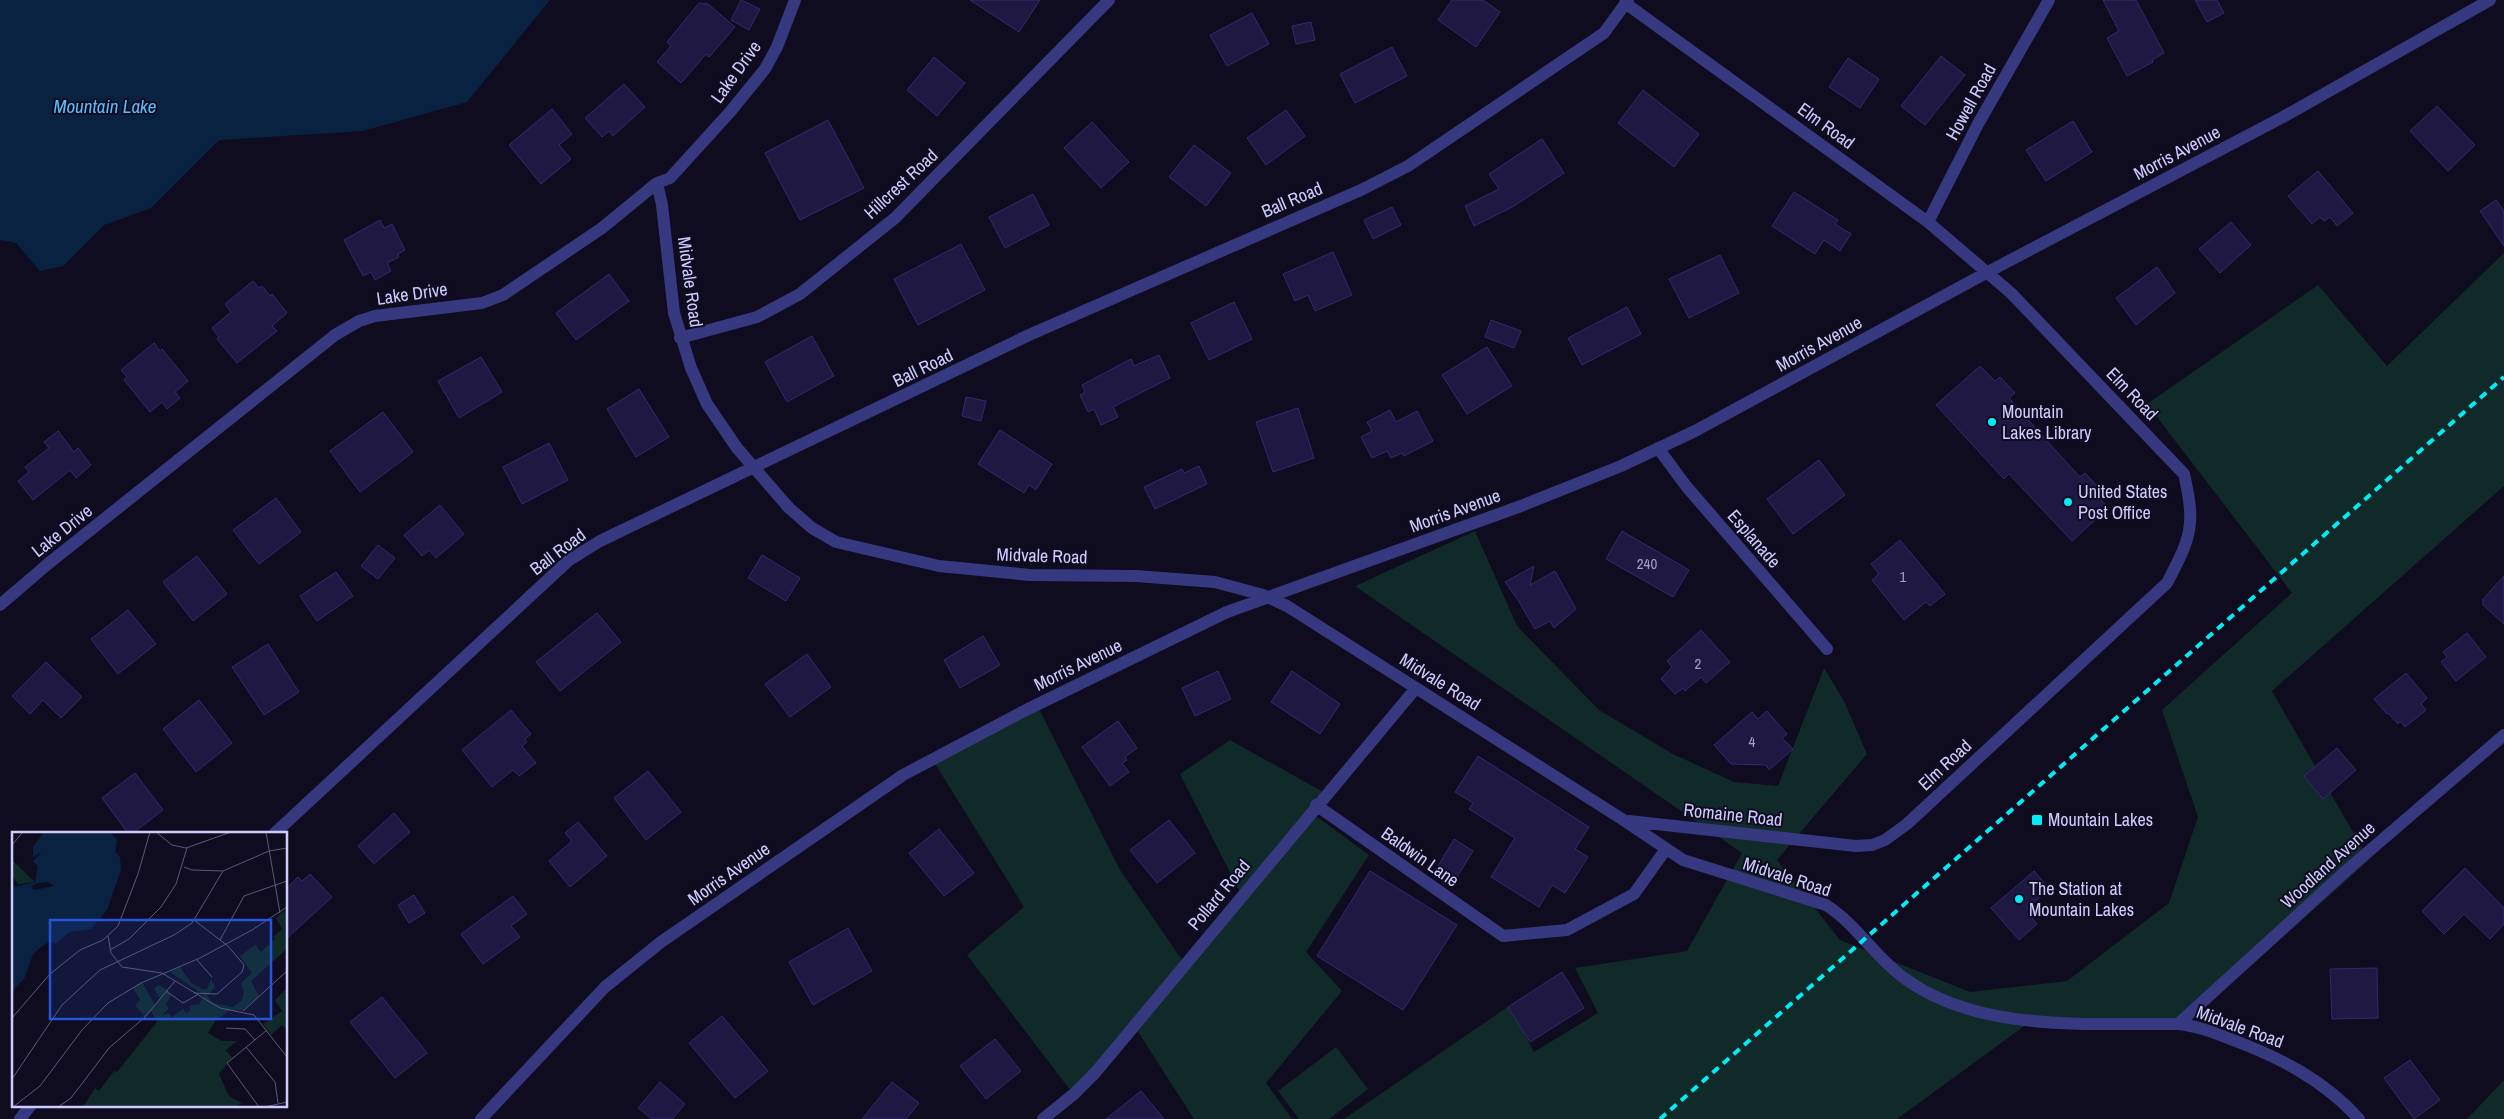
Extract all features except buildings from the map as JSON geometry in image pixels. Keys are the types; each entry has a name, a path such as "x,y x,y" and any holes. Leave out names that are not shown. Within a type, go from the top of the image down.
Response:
{"street":[{"name":"Lake Drive","path":"0,605 57,557 335,336 359,321 375,316 482,303 503,295 602,228 657,183 670,178 730,112 765,69 777,46 796,0"},
{"name":"Hillcrest Road","path":"680,338 757,317 807,288 895,218 1109,0"},
{"name":"Howell Road","path":"1928,222 1978,124 2049,0"},
{"name":"Morris Avenue","path":"481,1119 605,987 661,942 903,775 1028,709 1219,616 1521,506 1696,431 1986,273 2283,117 2490,0"},
{"name":"Elm Road","path":"1626,2 1928,222 2011,293 2184,474 2191,506 2191,524 2185,548 2167,583 1907,824 1885,840 1872,844 1836,844"},
{"name":"Ball Road","path":"275,832 568,562 600,542 1029,335 1360,190 1408,166 1604,33 1626,2"},
{"name":"Midvale Road","path":"657,183 662,205 674,313 680,338 707,404 737,448 789,508 812,528 836,542 938,566 1030,575 1136,576 1215,582 1268,597 1416,688 1683,860 1715,872 1826,905 1840,914 1886,963 1904,979 1928,993 1990,1015 2026,1020 2178,1024 2202,1029 2269,1054 2306,1074 2330,1091 2359,1119"},
{"name":"Esplanade","path":"1658,448 1686,486 1827,649"},
{"name":"Pollard Road","path":"1043,1119 1074,1094 1095,1073 1416,688"},
{"name":"Woodland Avenue","path":"2178,1024 2347,870 2504,735"},
{"name":"Baldwin Lane","path":"1316,806 1504,936 1567,930 1634,894 1666,849"},
{"name":"Romaine Road","path":"1625,821 1836,844"},
{"path":"20,1119 30,1106"}],"green space":[{"path":"2504,253 2504,486 2272,691 2369,860 2187,1023 2027,1024 1897,1119 1344,1119 1509,1006 1534,1052 1598,1013 1575,968 1687,951 1742,853 1355,586 1475,531 1517,626 1599,710 1673,754 1734,782 1778,786 1824,668 1844,701 1867,754 1777,860 1840,940 1970,992 2067,981 2169,903 2198,817 2162,710 2292,593 2147,404 2318,285 2387,366"},
{"path":"1037,705 1120,870 1187,967 1243,898 1180,774 1230,740 1332,797 1316,816 1369,855 1306,952 1342,991 1266,1083 1292,1119 1194,1119 1135,1027 1074,1095 967,955 1024,907 934,762"},
{"path":"1336,1047 1368,1089 1329,1119 1299,1119 1278,1091"},
{"path":"2504,1080 2504,1119 2467,1119"}],"water":[{"name":"Mountain Lake","path":"0,0 550,0 467,102 363,131 219,140 151,208 104,225 63,266 40,271 16,243 0,240"}],"railway":[{"path":"1660,1119 2504,377"}],"place":[{"name":"Mountain Lakes Library","path":"1992,422"},
{"name":"United States Post Office","path":"2068,502"},
{"name":"Mountain Lakes","path":"2037,820"},
{"name":"The Station at Mountain Lakes","path":"2019,899"}]}
